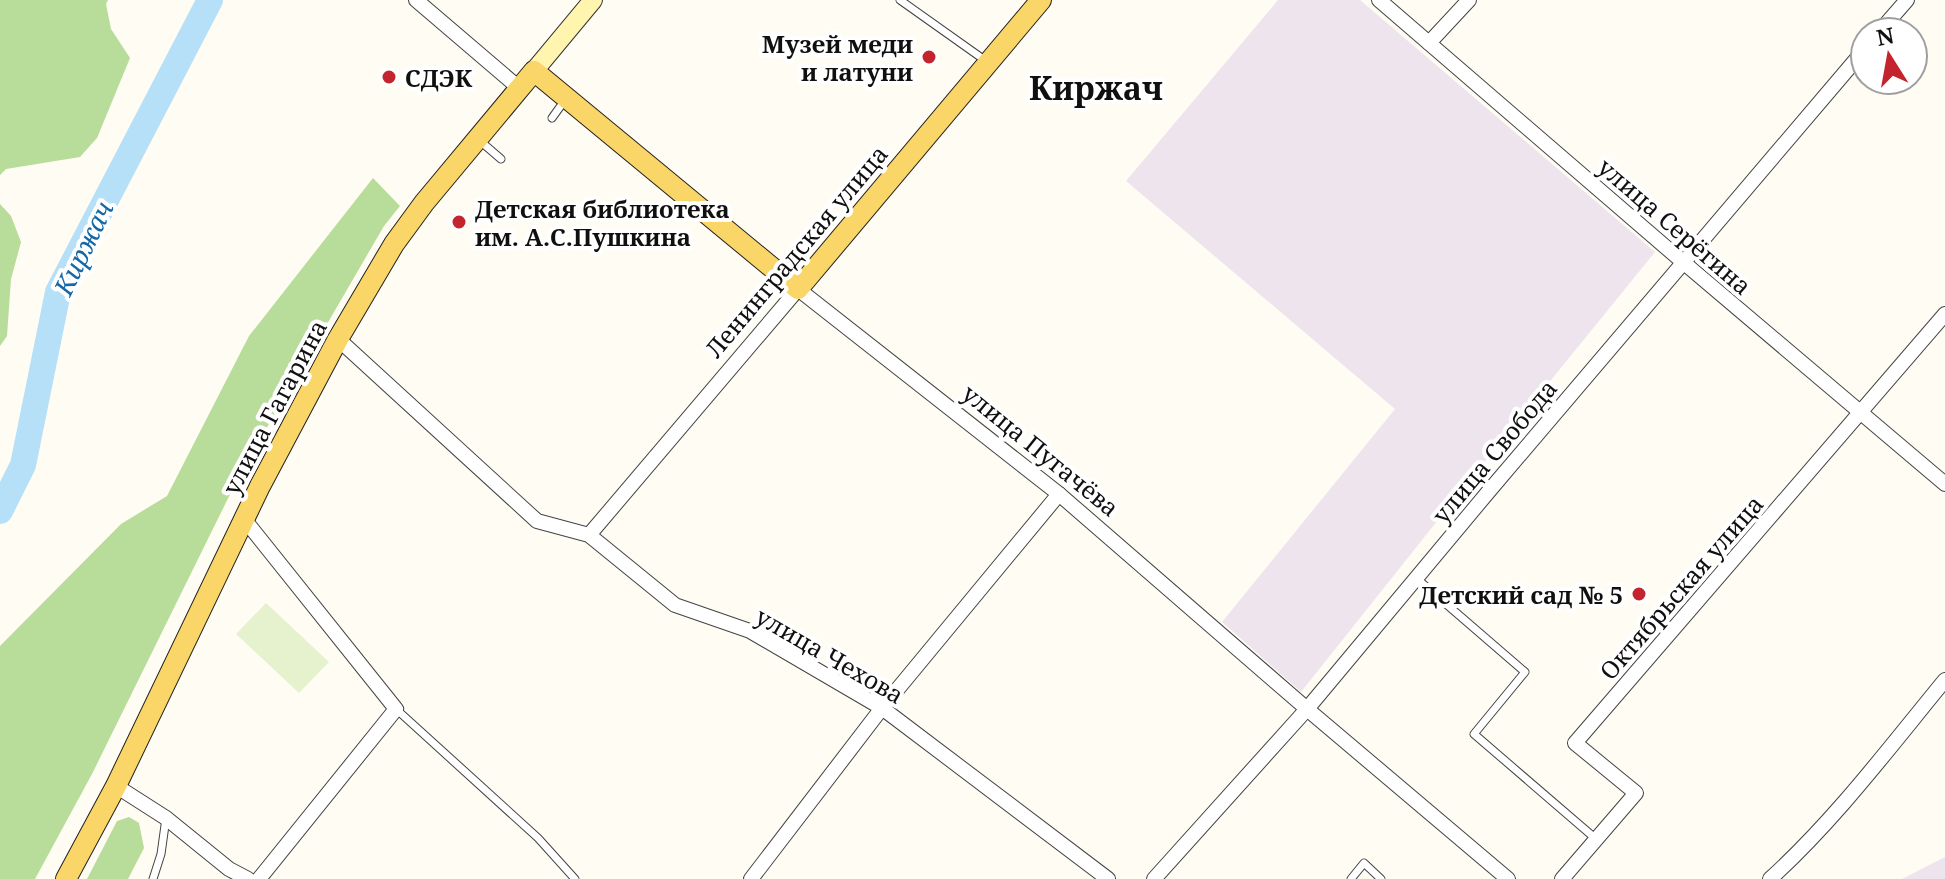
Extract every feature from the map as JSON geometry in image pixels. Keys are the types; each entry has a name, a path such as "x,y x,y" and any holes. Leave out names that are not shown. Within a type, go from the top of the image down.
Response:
{"main road":[{"name":"Ленинградская улица","path":"798,289 1041,0"},
{"name":"улица Гагарина","path":"66,879 116,786 244,519 338,339 394,244 534,71"},
{"name":"улица Пугачёва","path":"534,71 798,289"}],"street":[{"path":"416,0 519,88"},
{"name":"улица Гагарина","path":"534,71 593,0"},
{"name":"улица Серёгина","path":"1379,0 1945,484"},
{"path":"1429,43 1469,0"},
{"path":"1893,16 1907,0"},
{"name":"улица Свобода","path":"1158,878 1307,709 1849,68"},
{"name":"улица Пугачёва","path":"798,289 1059,494 1508,879"},
{"name":"Ленинградская улица","path":"589,535 798,289"},
{"name":"Октябрьская улица","path":"1562,879 1636,793 1575,743 1945,314"},
{"name":"улица Чехова","path":"338,339 537,521 589,535 675,605 750,631 882,708 1108,879"},
{"path":"751,879 882,708 1059,494"},
{"path":"244,519 396,709 259,879"},
{"path":"1770,879 1851,793 1945,680"},
{"path":"116,786 166,818 229,869 248,879"}],"lane":[{"path":"900,0 989,62"},
{"path":"552,118 567,98"},
{"path":"477,139 501,159"},
{"path":"1416,578 1525,672 1474,734 1596,839"},
{"path":"396,709 538,838 575,879"},
{"path":"153,879 161,854 166,818"},
{"path":"1351,879 1364,863 1381,879"}],"shaded area":[{"path":"1278,0 1360,0 1655,252 1301,692 1222,622 1395,409 1126,181"},
{"path":"1945,857 1945,879 1902,879"}],"green space":[{"path":"0,0 108,0 106,4 111,29 130,58 97,138 80,157 6,169 0,175"},
{"path":"373,178 400,206 384,226 241,472 92,774 35,879 0,879 0,646 121,524 167,496 249,336"},
{"path":"0,204 11,216 21,242 11,279 7,336 0,346"},
{"path":"266,603 329,662 299,693 236,634"},
{"path":"129,817 139,823 144,848 128,879 87,879 117,821"}],"waterway":[{"name":"Киржач","path":"0,511 23,465 58,292 210,0"}],"place":[{"name":"Музей меди и латуни","path":"929,57"},
{"name":"СДЭК","path":"389,77"},
{"name":"Детская библиотека им. А.С.Пушкина","path":"459,222"},
{"name":"Детский сад № 5","path":"1639,594"}],"district":[{"name":"Киржач","path":"1096,87"}]}
